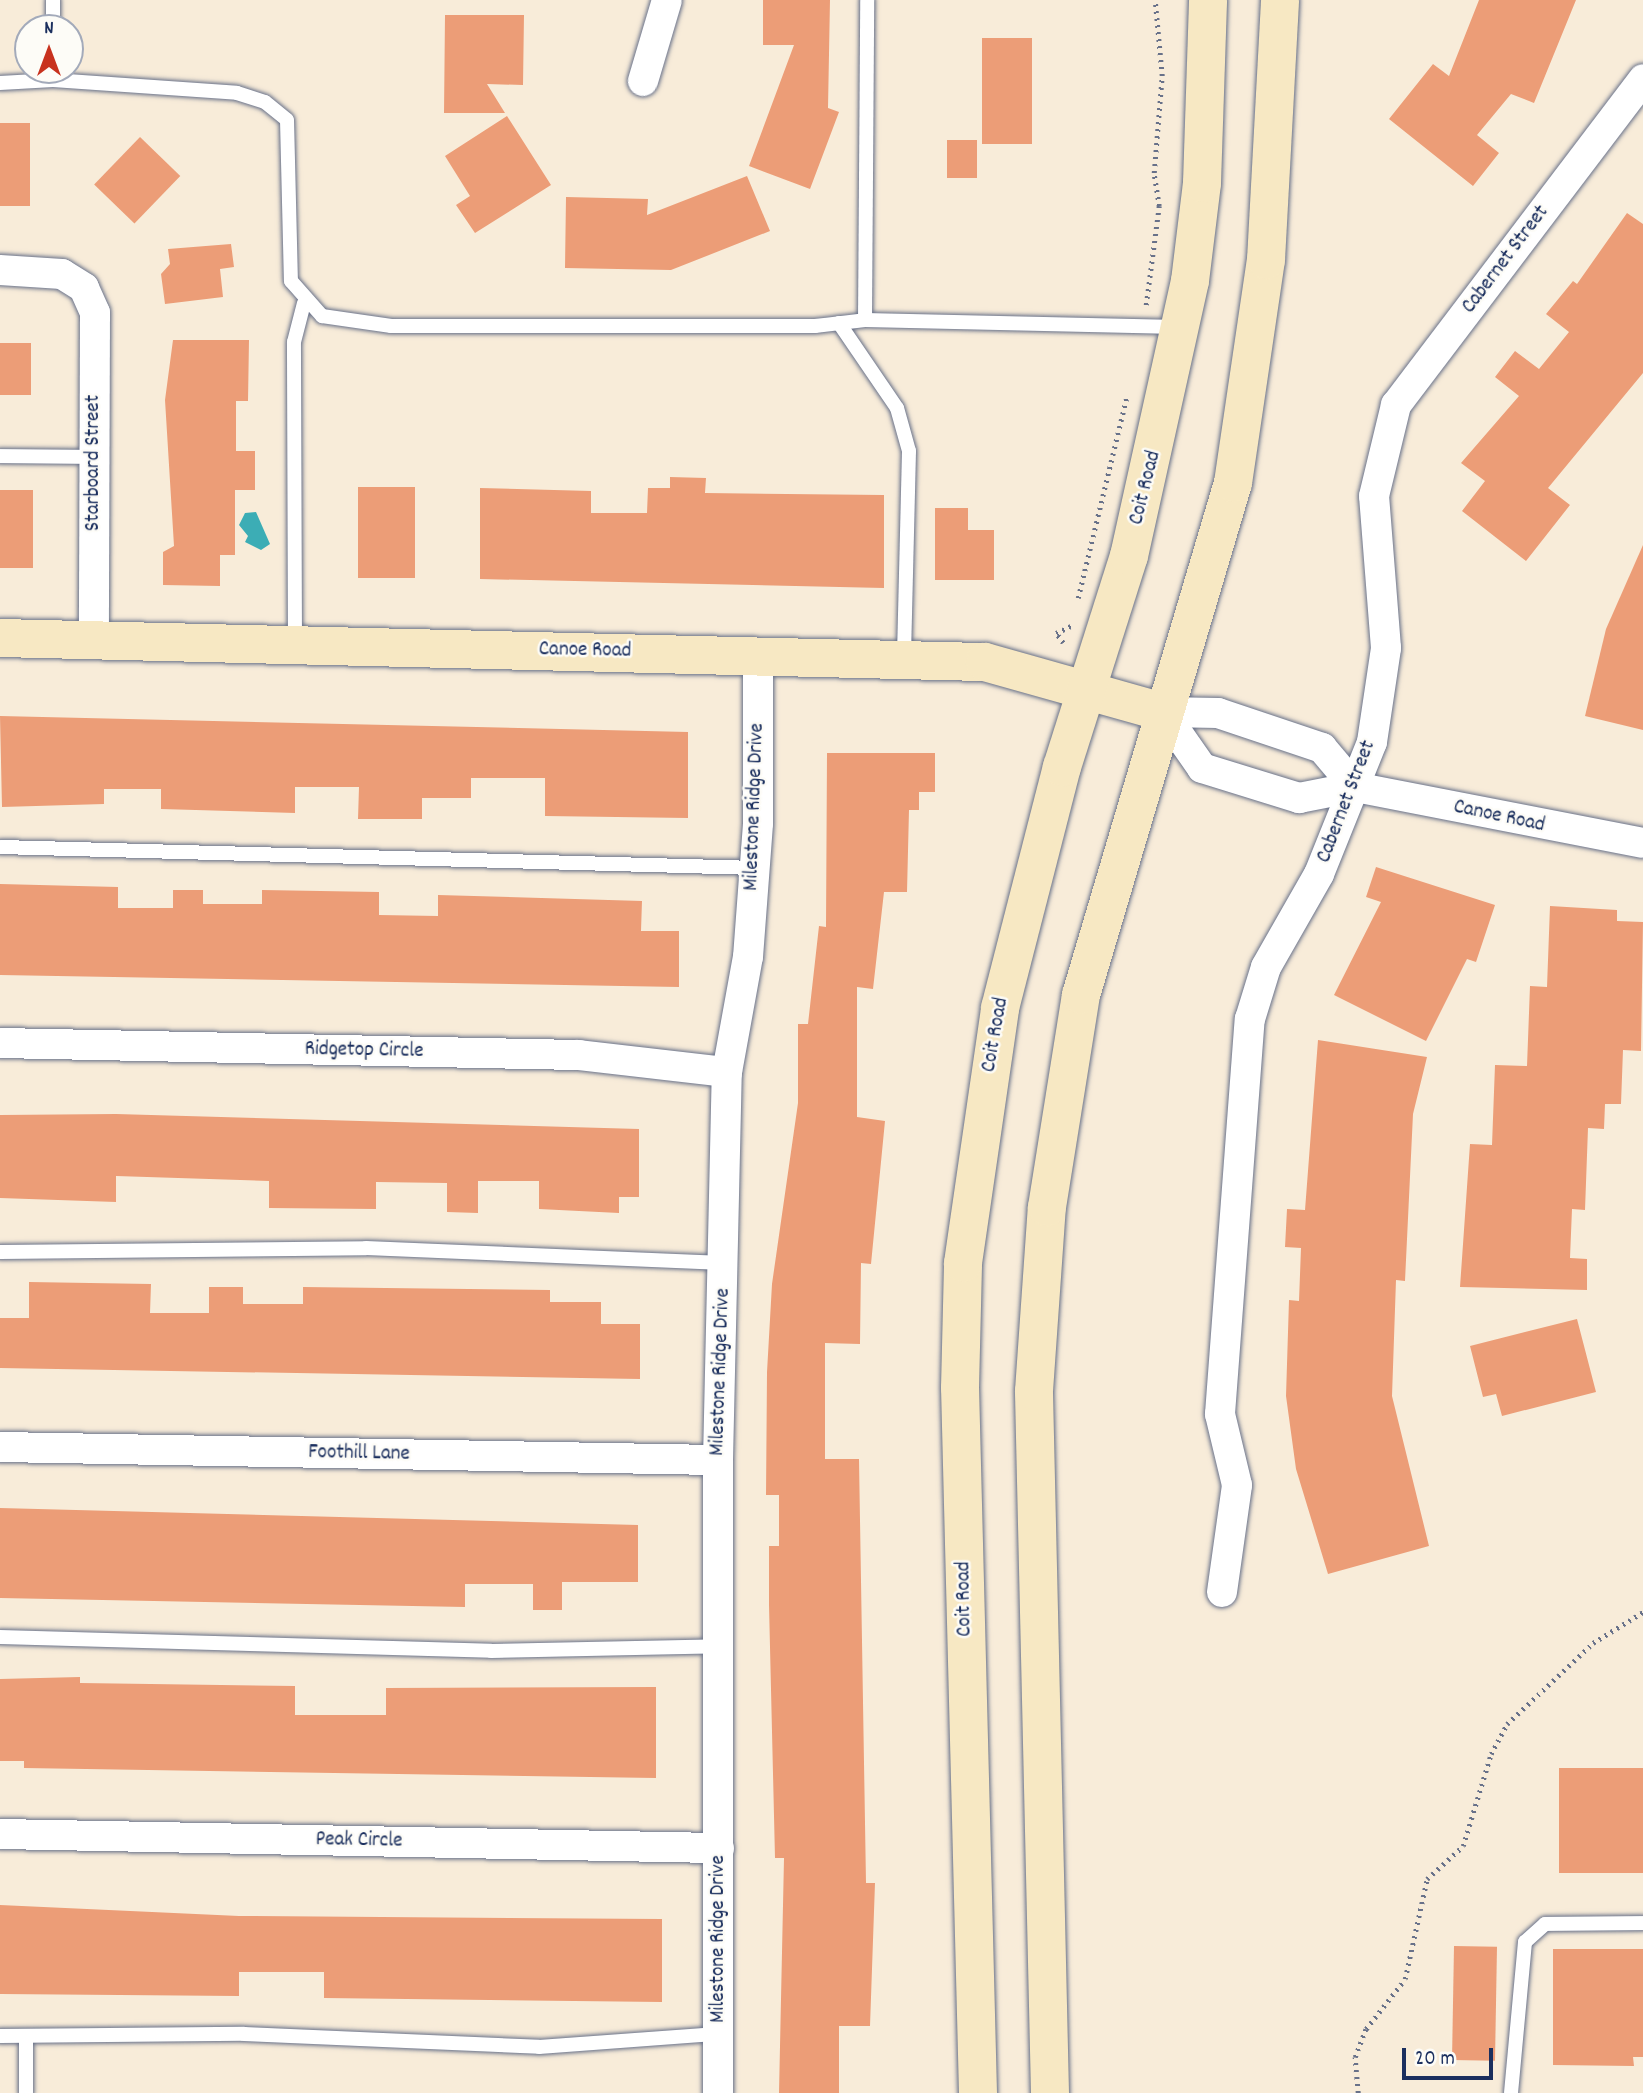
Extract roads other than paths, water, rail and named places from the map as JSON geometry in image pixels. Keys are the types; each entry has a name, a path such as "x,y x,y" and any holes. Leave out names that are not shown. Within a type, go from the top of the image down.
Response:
{"main road":[{"name":"Coit Road","path":"978,2093 960,1388 964,1263 1000,1008 1089,687 1129,556 1180,327 1202,183 1208,0"},
{"path":"1049,2093 1034,1391 1047,1207 1081,995 1233,483 1266,260 1280,0"},
{"name":"Canoe Road","path":"0,638 758,654 985,662 1089,687 1163,712"}],"street":[{"path":"643,81 667,0"},
{"name":"Cabernet Street","path":"1222,1592 1237,1485 1220,1414 1250,1019 1266,967 1319,874 1372,742 1386,648 1374,496 1396,405 1643,79"},
{"name":"Starboard Street","path":"0,270 62,274 84,288 95,313 94,640"},
{"name":"Milestone Ridge Drive","path":"718,2093 718,1460 727,1072 748,957 755,868 758,654"},
{"name":"Canoe Road","path":"1163,712 1218,713 1322,748 1356,787"},
{"name":"Canoe Road","path":"1163,712 1202,768 1300,798 1356,787 1643,843"},
{"name":"Ridgetop Circle","path":"0,1043 590,1055 727,1072"},
{"name":"Foothill Lane","path":"0,1447 718,1460"},
{"name":"Peak Circle","path":"0,1833 719,1848"}],"lane":[{"path":"865,320 867,0"},
{"path":"84,78 237,93 265,102 287,120 291,281 304,303 322,316 391,326 839,323 865,320 1180,327"},
{"path":"295,645 294,342 304,303"},
{"path":"839,323 897,408 909,451 904,659"},
{"path":"0,456 94,457"},
{"path":"0,847 755,868"},
{"path":"0,1252 366,1248 724,1263"},
{"path":"0,1637 491,1651 720,1646"},
{"path":"1511,2093 1525,1942 1545,1924 1643,1923"},
{"path":"0,2036 244,2034 539,2047 718,2034"},
{"path":"26,2036 26,2093"}],"water":[{"path":"256,512 270,544 261,550 245,542 248,536 239,525 245,513"}]}
